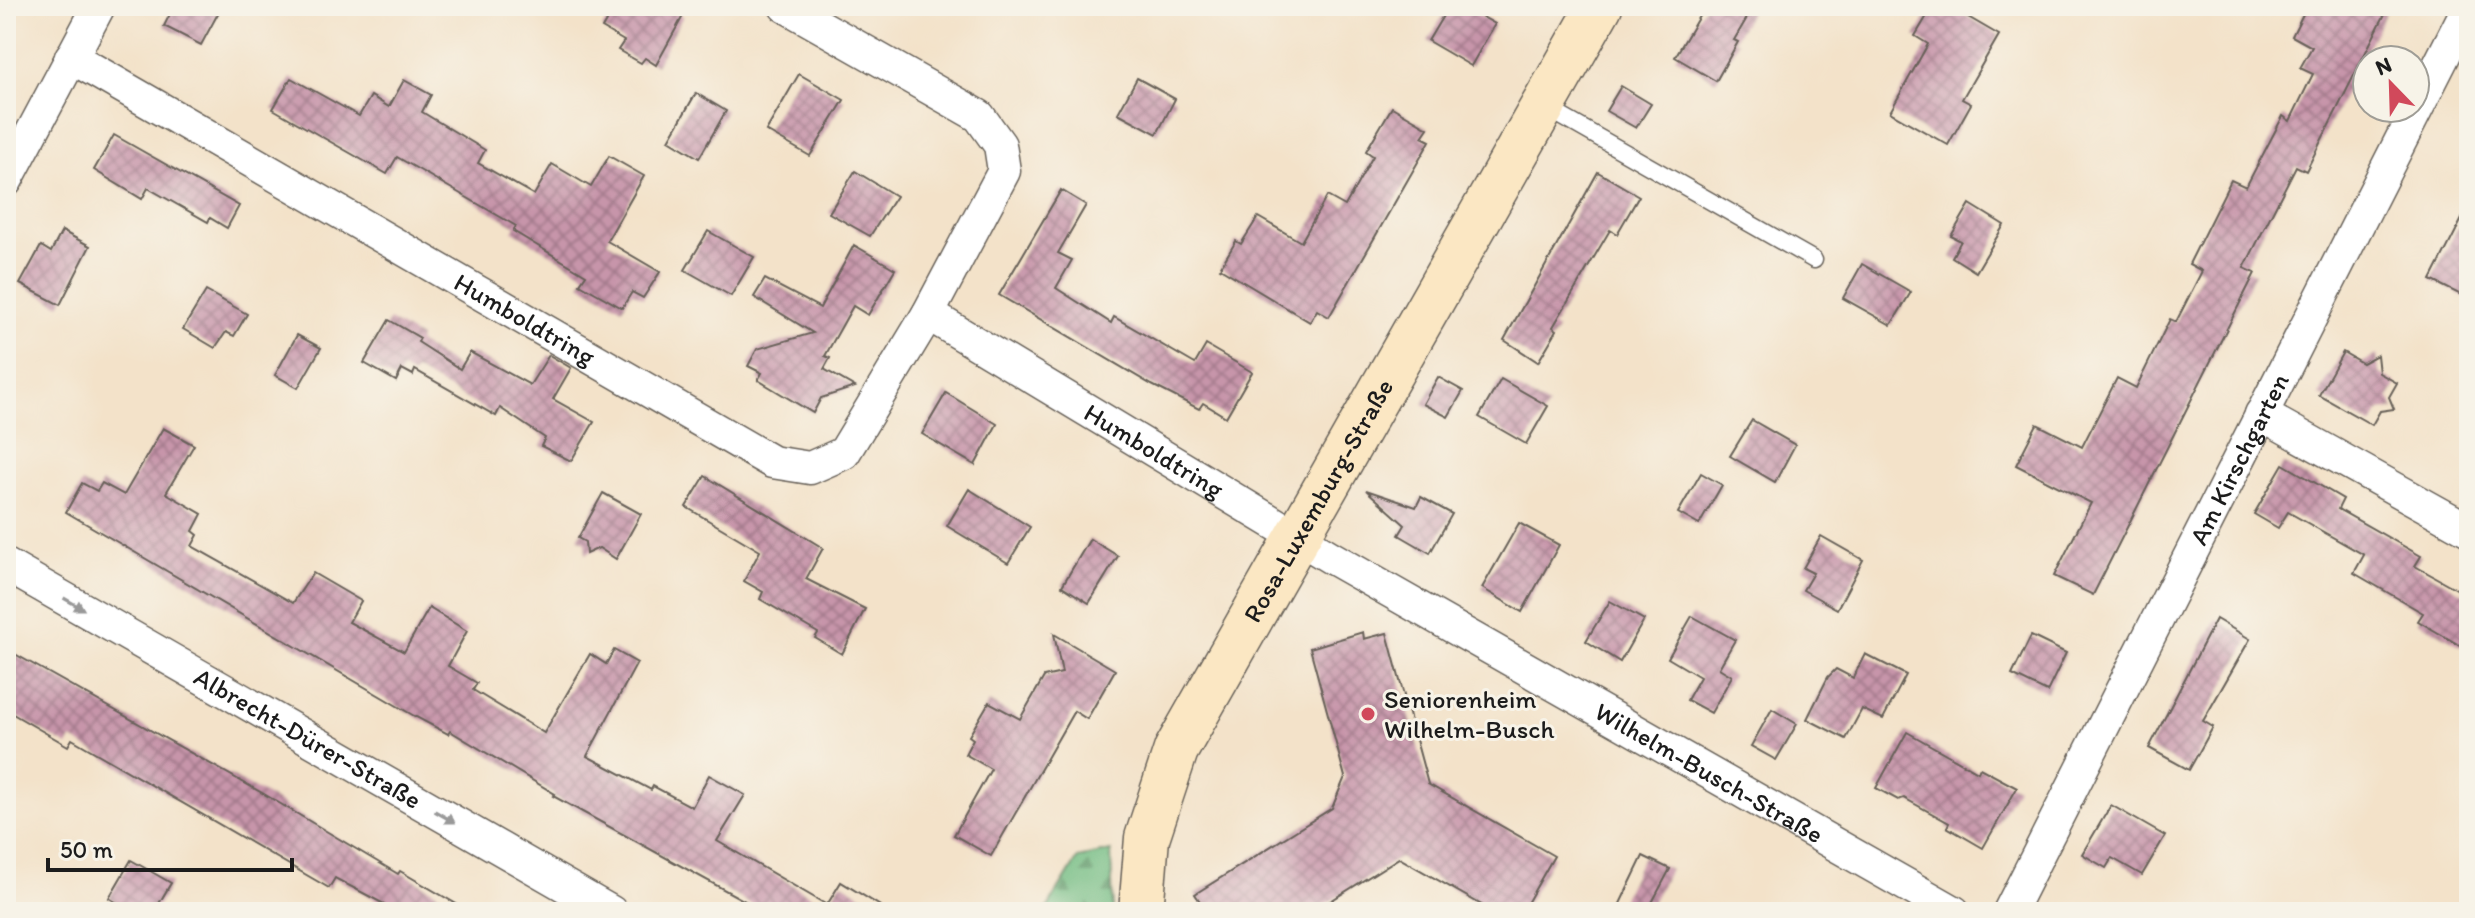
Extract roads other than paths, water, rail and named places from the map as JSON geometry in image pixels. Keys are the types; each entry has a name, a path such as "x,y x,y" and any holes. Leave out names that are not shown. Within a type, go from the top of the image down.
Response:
{"street":[{"path":"6,181 99,6"},
{"name":"Humboldtring","path":"71,57 772,462 810,468 844,453 928,314 1004,171 1000,145 979,116 785,6"},
{"name":"Am Kirschgarten","path":"2009,912 2469,6"},
{"name":"Rosa-Luxemburg-Straße","path":"1141,912 1147,838 1176,750 1544,106 1591,9"},
{"name":"Humboldtring","path":"928,314 1298,537"},
{"path":"2261,414 2469,530"},
{"name":"Wilhelm-Busch-Straße","path":"1298,537 1954,912"},
{"name":"Albrecht-Dürer-Straße","path":"6,565 611,912"}],"lane":[{"path":"1544,106 1814,260"}],"place":[{"name":"Seniorenheim Wilhelm-Busch","path":"1368,714"}]}
